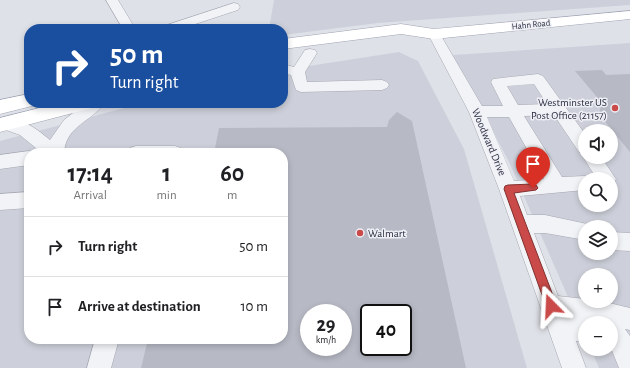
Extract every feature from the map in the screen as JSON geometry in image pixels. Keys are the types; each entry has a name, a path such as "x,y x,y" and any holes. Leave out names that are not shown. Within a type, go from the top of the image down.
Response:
{"main road":[{"name":"Hahn Road","path":"288,57 409,41 433,34 539,25 577,19 630,15"},
{"name":"Hahn Road","path":"288,43 378,31 401,30 433,34"},
{"path":"2,119 24,104"},
{"path":"2,119 59,108"}],"street":[{"path":"112,0 126,24"},
{"path":"185,24 234,7"},
{"name":"Woodward Drive","path":"433,34 477,112 508,189 574,368"},
{"path":"310,53 298,72 301,87 382,85"},
{"path":"288,69 298,72"},
{"path":"558,186 513,111 498,82 538,79 578,137"},
{"path":"55,148 68,126 90,108"},
{"path":"477,112 559,109"},
{"path":"2,119 25,129 49,148"},
{"path":"0,162 24,159"},
{"path":"508,189 578,184"},
{"path":"0,202 24,200"},
{"path":"521,224 545,224 578,230"},
{"path":"618,241 630,242"},
{"path":"551,306 600,312 630,319"},
{"path":"560,329 578,330"},
{"path":"618,338 630,365"},
{"path":"100,368 106,344"}],"shaded area":[{"path":"274,0 630,0 630,5 378,23 288,34 288,24 270,24"},
{"path":"630,43 630,368 599,368 594,356 618,356 618,316 578,316 578,320 509,162 453,55"},
{"path":"399,52 418,61 464,149 527,368 0,368 0,141 124,108 288,108 288,69"}],"building":[{"name":"Westminster US Post Office (21157)","path":"602,70 606,75 630,74 630,152 618,137 618,124 607,124 599,114 602,103 575,71"},
{"name":"Walmart","path":"397,112 412,121 466,368 141,368 147,344 288,344 288,148 215,148 219,128 387,127 389,120"}],"place":[{"name":"Westminster US Post Office (21157)","path":"615,108"},
{"name":"Walmart","path":"360,233"}],"route":[{"path":"533,188 508,189 551,306"}]}
